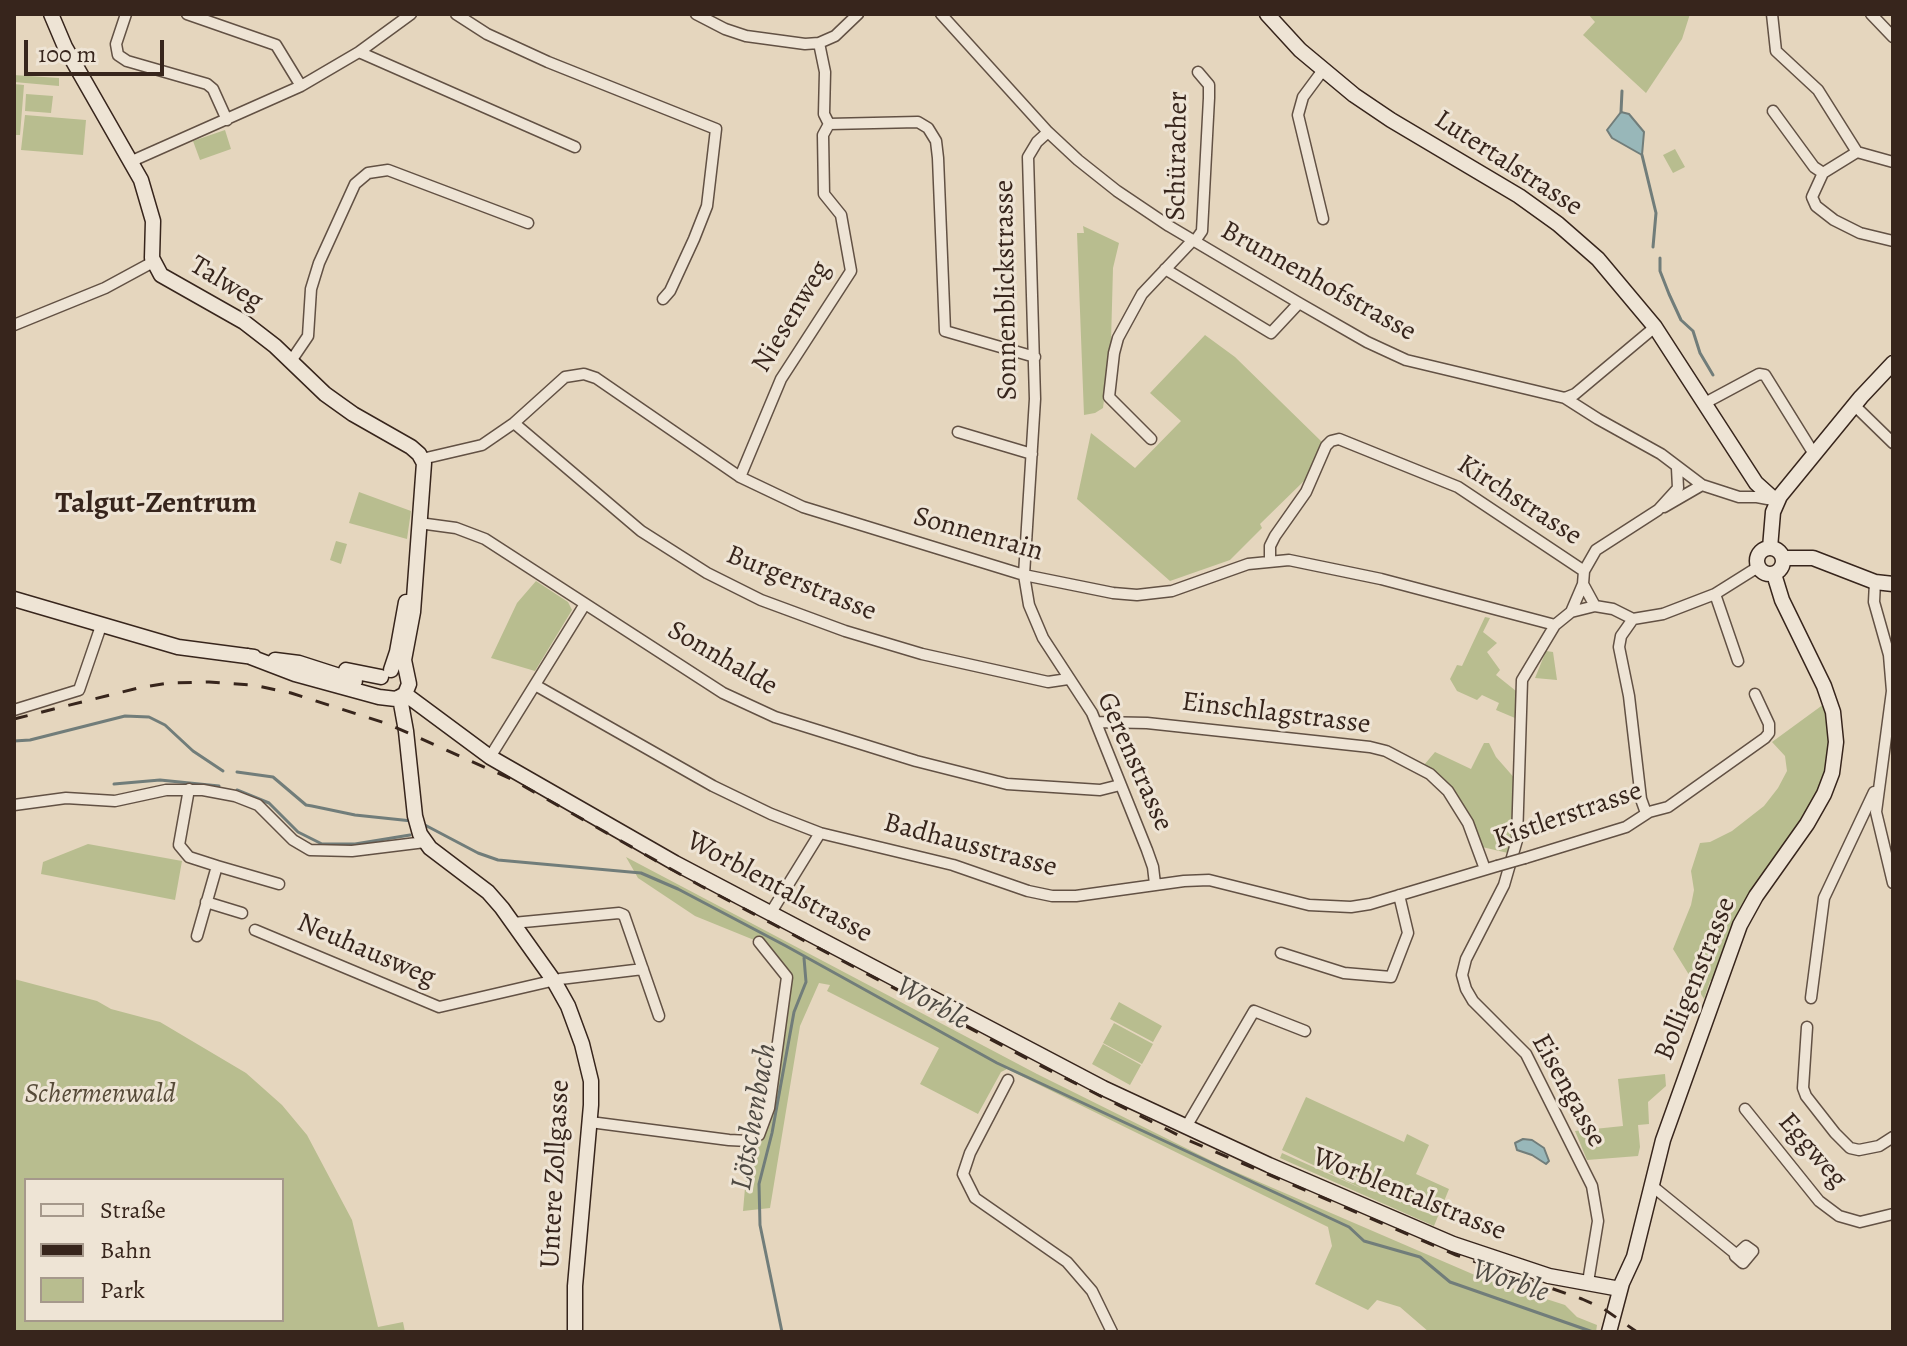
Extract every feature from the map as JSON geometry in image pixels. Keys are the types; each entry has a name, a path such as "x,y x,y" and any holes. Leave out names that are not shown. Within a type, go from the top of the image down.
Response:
{"main road":[{"name":"Talweg","path":"51,14 65,47 132,161 144,189 153,221 153,262 161,275 244,322 336,402 406,443 422,459"},
{"name":"Lutertalstrasse","path":"1267,14 1323,70 1378,112 1501,184 1558,224 1615,276 1655,327 1756,483 1776,501"},
{"path":"1770,548 1776,501 1854,405 1893,363"},
{"path":"422,459 424,469 411,629 404,660 392,685 406,731 415,816 423,838"},
{"path":"1763,550 1777,550 1783,558 1782,568 1774,574 1767,574 1758,567 1758,556 1763,550"},
{"path":"1783,558 1817,559 1875,582 1893,584"},
{"name":"Bolligenstrasse","path":"1609,1332 1620,1289 1634,1257 1663,1140 1740,925 1819,804 1828,787 1835,760 1833,712 1824,686 1782,600 1774,574"},
{"name":"Worblentalstrasse","path":"14,599 178,647 299,663 392,685 490,757 675,863 1103,1088 1453,1244 1535,1272 1620,1289"},
{"name":"Untere Zollgasse","path":"423,838 488,892 513,923 554,981 568,1006 582,1044 591,1081 575,1332"}],"street":[{"path":"126,14 116,44 118,55 127,61 207,84 213,89 227,120"},
{"path":"187,14 276,45 301,86"},
{"path":"132,161 301,86 359,52 411,14"},
{"path":"456,14 487,34 548,62 713,126 717,134 707,206 670,291 663,299"},
{"path":"696,14 725,29 756,39 796,44 819,43 841,32 858,14"},
{"name":"Brunnenhofstrasse","path":"941,14 1048,132 1117,191 1299,303 1367,342 1406,360 1565,398 1661,454 1702,485 1739,497 1776,501"},
{"path":"1772,14 1776,51 1818,90 1857,152 1893,162"},
{"path":"1871,14 1893,37"},
{"name":"Niesenweg","path":"740,477 781,379 851,271 841,215 824,194 823,135 829,124 824,114 825,72 819,43"},
{"path":"359,52 575,147"},
{"path":"1323,70 1303,97 1298,115 1323,219"},
{"name":"Schüracher","path":"1194,241 1202,231 1209,98 1209,85 1198,72"},
{"path":"1773,111 1814,167 1823,173"},
{"path":"829,124 918,122 928,128 936,141 938,158 945,331 1035,357"},
{"name":"Sonnenblickstrasse","path":"1024,575 1035,357 1028,157 1048,132"},
{"path":"1857,152 1823,173 1812,197 1816,206 1834,220 1860,233 1893,241"},
{"path":"291,361 308,336 310,294 316,269 355,184 368,173 388,170 528,223"},
{"path":"1151,439 1109,397 1113,359 1118,338 1142,294 1194,241"},
{"path":"14,325 105,288 153,262"},
{"path":"1165,269 1271,333 1299,303"},
{"path":"1565,398 1575,394 1655,327"},
{"name":"Sonnenrain","path":"422,459 472,449 492,440 565,377 578,374 590,376 740,477 803,507 1024,575 1113,593 1150,595 1172,591 1248,564 1289,560 1330,567 1555,625"},
{"path":"1705,403 1759,374 1765,375 1814,454"},
{"path":"1854,405 1893,443"},
{"name":"Burgerstrasse","path":"514,423 641,531 707,573 761,600 845,631 922,654 1048,682 1068,679"},
{"name":"Sonnenblickstrasse","path":"958,432 1032,454"},
{"name":"Kirchstrasse","path":"1270,560 1270,546 1306,492 1326,446 1339,439 1458,487 1584,571"},
{"name":"Kirchstrasse","path":"1658,510 1678,488 1677,468"},
{"name":"Kirchstrasse","path":"1571,612 1583,584 1584,571 1598,548 1702,485"},
{"name":"Sonnhalde","path":"419,523 456,528 485,539 723,693 775,717 916,761 1007,784 1089,790 1120,785"},
{"path":"1555,625 1571,612 1595,606 1613,609 1633,619 1671,612 1715,594 1758,567"},
{"name":"Gerenstrasse","path":"1024,575 1029,605 1043,638 1096,722 1153,867 1155,884"},
{"path":"1875,582 1874,602 1889,655 1892,691 1878,783 1877,824 1893,883"},
{"name":"Kirchstrasse","path":"1583,584 1595,606"},
{"path":"1715,594 1738,661"},
{"path":"490,757 585,604"},
{"path":"1633,619 1621,636 1619,647 1629,693 1641,799 1646,813"},
{"name":"Eisengasse","path":"1555,625 1531,660 1522,680 1520,804 1516,847 1504,885 1466,959 1462,975 1473,1001 1526,1054 1592,1186 1598,1221 1588,1282"},
{"path":"14,710 79,690 101,626"},
{"name":"Badhausstrasse","path":"535,685 713,786 820,833 953,865 1041,894 1076,896 1155,884"},
{"name":"Kistlerstrasse","path":"1155,884 1217,881 1325,907 1360,906 1626,827 1646,813 1668,807 1765,738 1769,733 1769,724 1755,694"},
{"name":"Einschlagstrasse","path":"1096,722 1147,723 1386,751 1430,774 1448,791 1468,823 1485,869"},
{"path":"1811,998 1824,898 1878,783"},
{"path":"14,805 66,798 110,802 155,791 189,789 235,796 258,805 293,840 310,850 360,850 423,838"},
{"path":"189,789 179,845 189,857 279,884"},
{"path":"770,914 820,833"},
{"path":"197,936 217,866"},
{"path":"1281,953 1344,973 1391,977 1408,933 1399,895"},
{"path":"206,902 242,913"},
{"path":"513,923 624,915 659,1016"},
{"name":"Neuhausweg","path":"255,930 439,1007 554,981 643,969"},
{"path":"590,1122 729,1140 749,1141 759,1135 769,1108 787,977 759,942"},
{"path":"1186,1127 1254,1011 1305,1031"},
{"name":"Eggweg","path":"1807,1027 1803,1088 1826,1121 1850,1148 1859,1150 1879,1146 1893,1137"},
{"path":"1008,1080 970,1153 963,1174 975,1198 1067,1262 1092,1291 1112,1332"},
{"name":"Eggweg","path":"1745,1109 1819,1201 1839,1216 1860,1222 1893,1214"},
{"path":"1651,1185 1737,1255"}],"green space":[{"path":"1588,14 1690,14 1682,39 1646,93 1583,35 1595,22"},
{"path":"14,75 59,78 59,86 14,82"},
{"path":"14,84 24,85 20,135 14,135"},
{"path":"26,94 53,96 51,113 25,111"},
{"path":"25,115 86,120 83,155 21,150"},
{"path":"225,130 231,149 200,160 193,141"},
{"path":"1675,149 1685,167 1673,173 1663,155"},
{"path":"1083,226 1119,243 1113,268 1111,342 1103,408 1084,415 1077,233 1084,233"},
{"path":"1205,335 1235,357 1323,443 1306,479 1260,524 1262,528 1230,560 1170,581 1077,499 1091,433 1135,468 1181,421 1150,393"},
{"path":"359,492 411,511 407,539 349,523"},
{"path":"336,541 347,544 341,564 330,560"},
{"path":"536,581 568,602 572,610 535,671 491,658 517,603"},
{"path":"1485,617 1490,618 1483,632 1497,643 1487,652 1500,670 1496,675 1516,691 1515,718 1496,710 1499,703 1482,695 1477,700 1457,691 1450,679 1457,665 1462,666"},
{"path":"1546,651 1553,652 1557,680 1535,678"},
{"path":"1824,704 1830,750 1825,776 1714,982 1710,981 1704,999 1673,949 1691,905 1694,890 1691,871 1700,843 1710,842 1732,831 1764,806 1787,771 1785,756 1772,742"},
{"path":"1484,743 1489,743 1496,757 1517,781 1514,846 1508,853 1482,847 1456,794 1424,765 1435,752 1471,769"},
{"path":"88,844 182,861 175,900 41,874 43,862"},
{"path":"626,857 1037,1074 1222,1166 1484,1279 1565,1305 1577,1317 1597,1325 1596,1332 1429,1332 1400,1307 1377,1300 1368,1310 1315,1284 1332,1246 1328,1227 1007,1069 1001,1072 978,1114 920,1084 939,1048 827,991 830,985 819,983 800,1026 770,1208 743,1211 749,1141 759,1135 787,977 759,942 695,916 638,878"},
{"name":"Schermenwald","path":"14,979 160,1022 246,1073 282,1105 307,1135 352,1220 378,1327 403,1322 405,1332 14,1332"},
{"path":"1119,1002 1162,1026 1153,1042 1110,1019"},
{"path":"1114,1023 1153,1044 1142,1064 1103,1043"},
{"path":"1103,1044 1141,1065 1130,1085 1092,1064"},
{"path":"1665,1074 1666,1086 1648,1102 1649,1124 1638,1125 1638,1156 1587,1160 1575,1131 1623,1126 1618,1079"},
{"path":"1306,1097 1404,1142 1407,1134 1429,1145 1416,1174 1449,1189 1434,1226 1280,1158 1282,1153 1365,1190 1282,1150"}],"water":[{"path":"1621,112 1629,114 1644,132 1642,155 1612,138 1607,130"},
{"path":"1523,1139 1532,1140 1544,1148 1549,1161 1546,1164 1517,1150 1515,1143"}],"waterway":[{"path":"1621,112 1622,91"},
{"path":"1642,155 1656,213 1653,247"},
{"path":"1660,258 1660,271 1669,294 1681,320 1693,331 1700,353 1713,375"},
{"name":"Worble","path":"14,741 30,740 125,716 149,717 165,725 193,751 223,771"},
{"name":"Worble","path":"237,772 273,777 306,805 355,815 412,821"},
{"path":"114,784 160,780 219,786"},
{"path":"237,790 269,803 298,832 322,844 355,844 410,835"},
{"name":"Worble","path":"423,824 498,860 641,873 678,889 997,1063 1349,1227 1364,1241 1420,1257 1450,1282 1593,1332"},
{"name":"Lötschenbach","path":"782,1332 760,1225 759,1184 772,1133 794,1012 806,982 804,958"}],"railway":[{"path":"14,719 138,688 209,682 253,685 291,693 388,724 511,779 701,886 1188,1140 1456,1255 1582,1299 1604,1309 1637,1332"}],"district":[{"name":"Talgut-Zentrum","path":"156,505"}]}
